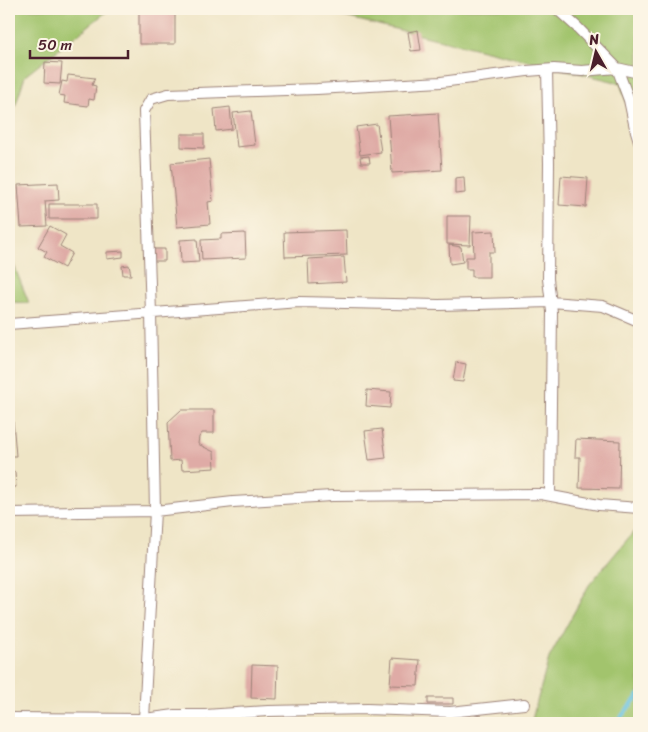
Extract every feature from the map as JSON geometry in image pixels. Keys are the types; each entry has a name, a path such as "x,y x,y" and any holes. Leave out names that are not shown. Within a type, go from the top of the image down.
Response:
{"street":[{"path":"557,9 578,27 617,68 629,100 639,141"},
{"path":"144,721 155,511 144,111 152,99 168,94 317,89 441,82 554,69 582,71 617,68 639,73"},
{"path":"547,70 549,163 548,279 552,312 550,495"},
{"path":"9,324 299,302 439,305 551,302 602,306 639,320"},
{"path":"9,513 155,511 233,502 332,496 542,494 598,505 639,508"},
{"path":"9,718 144,721 175,715 278,711 367,709 450,712 524,704"}],"green space":[{"path":"9,9 110,9 25,76 9,125"},
{"path":"312,9 639,9 639,141 620,83"},
{"path":"9,253 29,303 9,302"},
{"path":"639,520 639,723 531,723 549,658 589,585 636,529"}],"building":[{"path":"139,9 175,9 175,44 139,44"},
{"path":"418,30 421,50 411,51 408,32"},
{"path":"45,62 62,63 60,84 44,83"},
{"path":"68,75 95,78 92,85 96,86 94,100 89,99 88,106 64,103 65,96 59,95 62,81 67,82"},
{"path":"230,107 232,129 216,131 214,109"},
{"path":"251,111 255,145 237,147 233,113"},
{"path":"438,113 442,170 392,173 388,116"},
{"path":"377,124 381,152 360,155 356,127"},
{"path":"181,134 204,134 204,148 181,147"},
{"path":"369,156 370,163 361,163 360,157"},
{"path":"209,159 213,201 208,202 210,224 177,227 171,163"},
{"path":"561,176 588,178 586,207 559,205"},
{"path":"464,177 465,193 455,194 455,178"},
{"path":"58,183 59,200 45,201 47,226 21,227 18,185"},
{"path":"49,204 97,204 97,219 49,219"},
{"path":"447,216 471,216 470,245 447,244"},
{"path":"50,226 66,235 60,246 72,253 64,268 44,257 47,252 38,247"},
{"path":"346,230 347,255 285,257 284,232"},
{"path":"494,231 495,252 489,252 489,277 472,277 472,269 466,269 466,257 474,257 473,232"},
{"path":"245,233 246,258 202,260 201,240 221,239 221,234"},
{"path":"197,239 199,262 181,263 180,240"},
{"path":"449,245 461,247 463,262 450,264"},
{"path":"154,249 165,249 165,261 153,261"},
{"path":"123,251 123,257 107,259 107,252"},
{"path":"344,257 346,282 309,284 308,259"},
{"path":"129,265 131,275 123,275 122,266"},
{"path":"456,362 466,364 463,382 453,381"},
{"path":"367,390 391,392 390,408 366,406"},
{"path":"181,410 214,410 214,433 202,433 198,444 214,452 215,468 182,470 181,460 170,461 168,422"},
{"path":"9,420 13,420 16,456 9,456"},
{"path":"382,429 386,458 369,460 365,431"},
{"path":"576,439 620,441 619,489 579,488 580,457 575,457"},
{"path":"9,472 15,472 16,487 9,488"},
{"path":"392,658 420,660 418,686 390,685"},
{"path":"252,665 278,666 277,699 251,698"},
{"path":"428,698 453,698 453,704 428,704"}],"waterway":[{"path":"616,723 639,695"}]}
